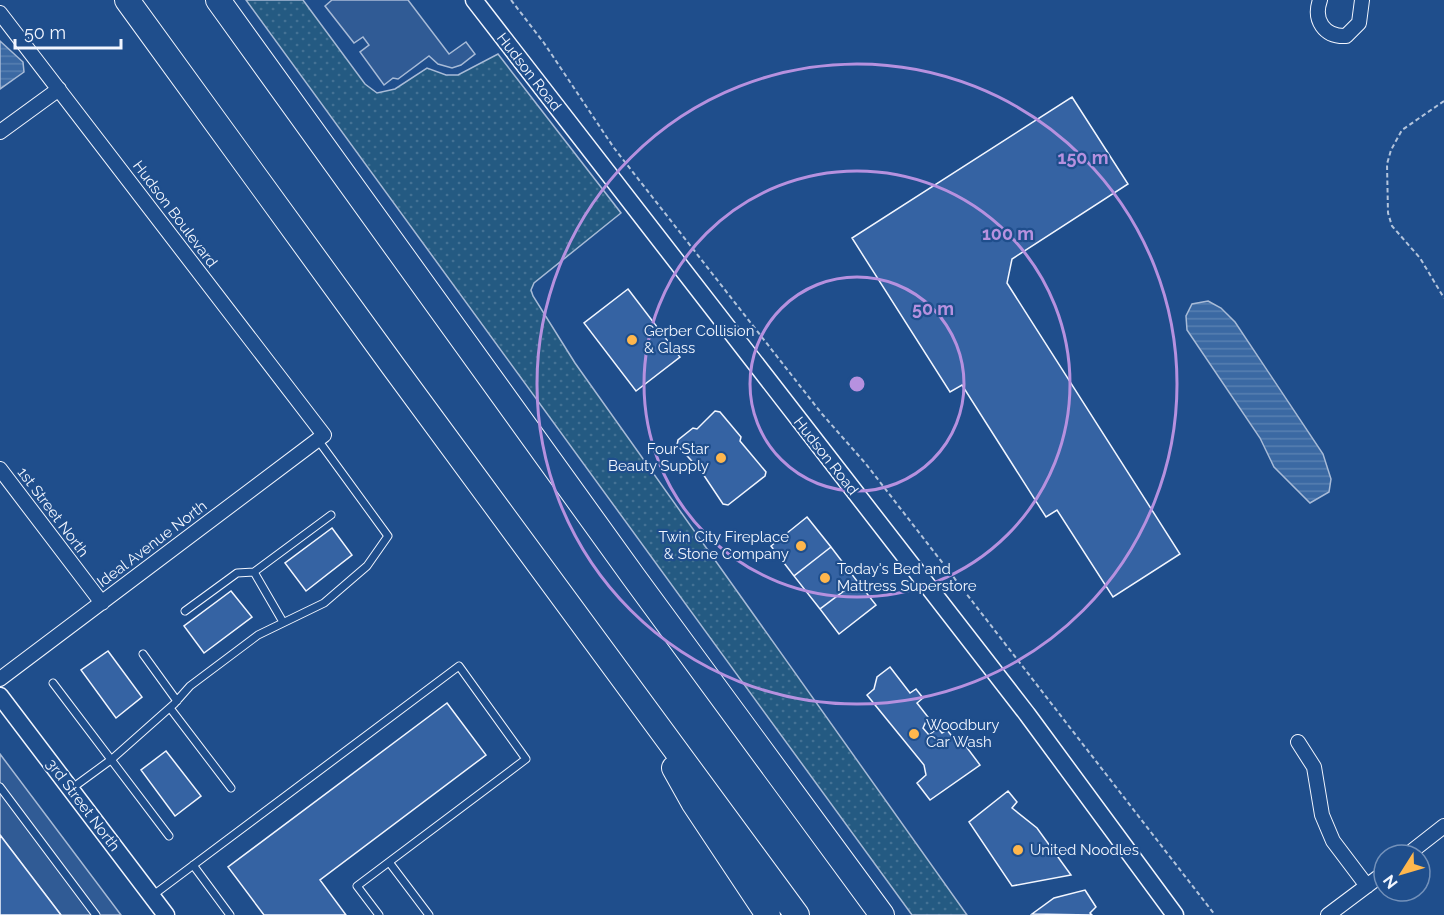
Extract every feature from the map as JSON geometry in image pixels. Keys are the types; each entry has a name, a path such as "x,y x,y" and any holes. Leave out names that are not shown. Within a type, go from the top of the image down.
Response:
{"highway":[{"path":"127,0 386,357 797,915"},
{"path":"219,0 633,576 882,915"},
{"path":"632,690 693,802 768,915"}],"street":[{"name":"Hudson Road","path":"474,0 1027,714 1175,915"},
{"path":"1320,0 1316,16 1328,33 1338,36 1346,36 1359,23 1362,0"},
{"name":"Hudson Boulevard","path":"0,13 321,437"},
{"path":"0,132 58,89"},
{"name":"Ideal Avenue North","path":"0,679 321,437"},
{"name":"1st Street North","path":"0,469 102,603"},
{"name":"3rd Street North","path":"0,696 166,915"},
{"path":"1298,742 1314,766 1322,815 1333,841 1367,886"},
{"path":"1422,843 1444,826"},
{"path":"1328,915 1372,882"}],"lane":[{"path":"71,789 112,759 170,708 190,686 258,635 324,603 367,566 388,536 321,437"},
{"path":"185,611 237,573 254,572 331,515"},
{"path":"254,572 283,622"},
{"path":"142,654 177,701"},
{"path":"152,896 459,666 526,759 357,886 379,915"},
{"path":"53,683 169,836"},
{"path":"170,708 231,788"},
{"path":"0,787 96,915"},
{"path":"389,862 429,915"},
{"path":"193,865 230,915"}],"path":[{"path":"511,0 544,43 614,148 822,414 866,464 1215,915"},
{"path":"1444,101 1402,130 1390,150 1388,213 1392,226 1420,258 1444,298"}],"shaded area":[{"path":"246,0 303,0 365,84 377,93 395,89 427,68 446,75 458,75 498,54 621,213 534,283 531,290 533,296 575,363 967,915 912,915"},
{"path":"332,0 408,0 449,54 466,42 475,54 461,65 452,68 438,64 429,56 398,79 393,78 384,85 360,52 369,45 363,37 354,43 325,6"},
{"path":"0,41 23,62 24,72 0,89"},
{"path":"1208,301 1221,308 1235,322 1323,454 1331,479 1329,492 1310,503 1274,467 1260,438 1187,330 1186,316 1192,304"},
{"path":"0,754 121,915 61,915 0,835"}],"building":[{"path":"1072,97 1128,184 1012,259 1007,283 1180,554 1113,597 1057,510 1046,517 962,385 950,392 852,238"},
{"name":"Gerber Collision & Glass","path":"628,289 680,357 636,391 584,323"},
{"name":"Four Star Beauty Supply","path":"715,411 720,412 741,437 740,441 766,472 765,476 728,505 723,504 701,471 677,445 678,440 693,428 697,429"},
{"name":"Twin City Fireplace & Stone Company","path":"807,517 831,547 794,576 771,546"},
{"path":"332,528 352,555 306,591 285,563"},
{"name":"Today's Bed and Mattress Superstore","path":"831,547 857,581 820,609 794,576"},
{"name":"Today's Bed and Mattress Superstore","path":"857,581 876,605 839,634 820,609"},
{"path":"231,591 252,617 204,653 184,626"},
{"path":"108,651 142,697 116,718 81,670"},
{"name":"Woodbury Car Wash","path":"890,667 910,693 916,689 923,698 917,703 928,717 923,728 929,735 938,728 942,733 947,730 958,744 965,745 980,765 930,800 917,783 926,775 924,765 867,695 874,689 877,677"},
{"path":"447,703 486,755 320,880 346,915 264,915 228,867"},
{"path":"166,751 201,796 175,816 141,770"},
{"path":"1008,791 1017,802 1012,808 1037,828 1071,875 1012,886 969,822"},
{"path":"0,835 61,915 0,915"},
{"path":"1085,890 1096,907 1090,913 1092,915 1032,914 1054,898"}],"place":[{"name":"Gerber Collision & Glass","path":"632,340"},
{"name":"Four Star Beauty Supply","path":"721,458"},
{"name":"Twin City Fireplace & Stone Company","path":"801,546"},
{"name":"Today's Bed and Mattress Superstore","path":"825,578"},
{"name":"Woodbury Car Wash","path":"914,734"},
{"name":"United Noodles","path":"1018,850"}]}
